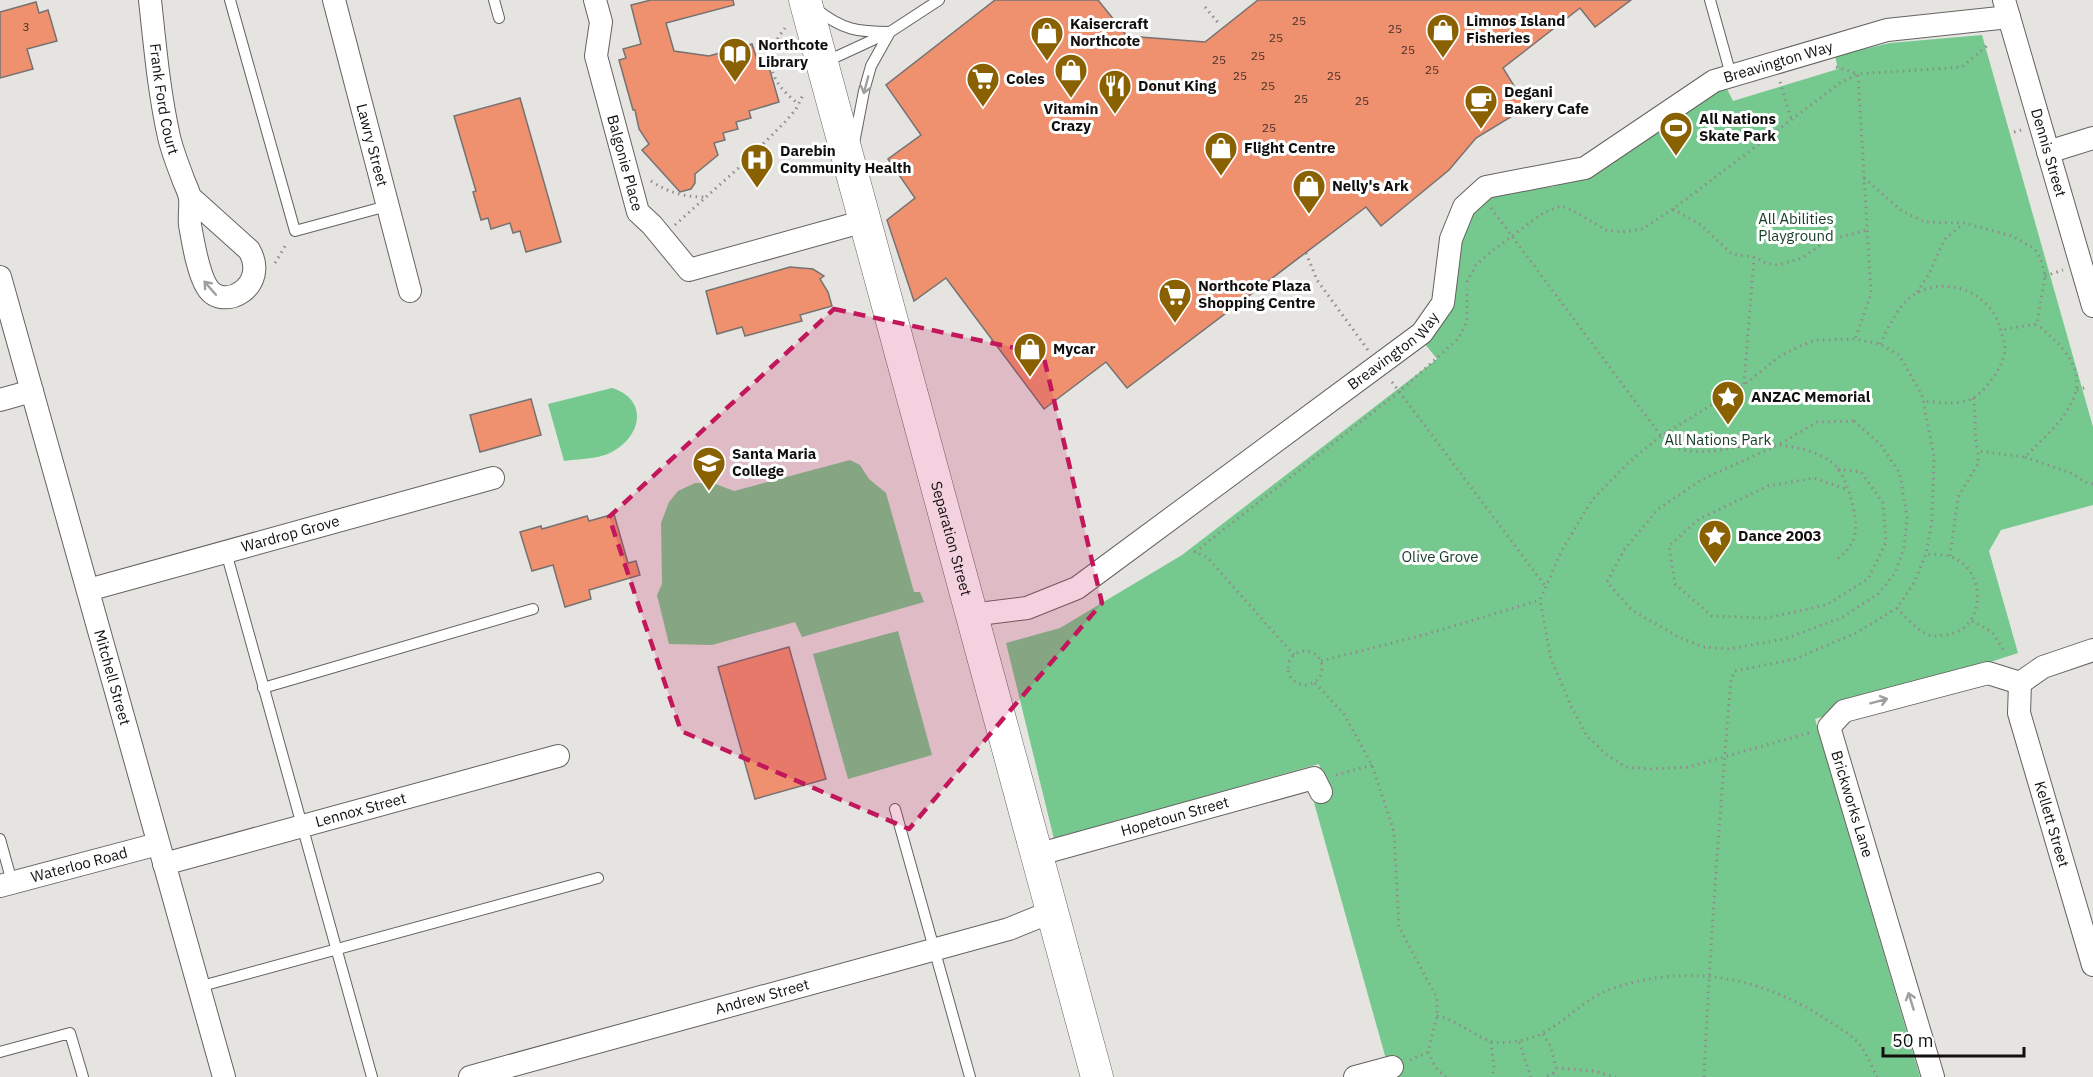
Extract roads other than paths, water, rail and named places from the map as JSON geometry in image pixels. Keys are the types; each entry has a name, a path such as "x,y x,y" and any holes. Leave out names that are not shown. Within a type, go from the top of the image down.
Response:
{"street":[{"name":"Frank Ford Court","path":"150,0 166,120 174,156 190,197 190,224 202,278 211,292 218,296 236,295 244,291 251,283 254,274 255,265 249,250 190,197"},
{"name":"Lawry Street","path":"334,0 410,291"},
{"name":"Balgonie Place","path":"595,0 601,22 596,56 638,212 652,225 688,270 865,221"},
{"name":"Separation Street","path":"805,0 816,75 850,167 1097,1077"},
{"name":"Breavington Way","path":"971,615 1027,608 1077,588 1422,333 1443,303 1450,238 1464,207 1486,187 1585,168 1714,81 1731,75 1887,30 2006,8"},
{"name":"Dennis Street","path":"2006,8 2048,152 2090,282 2093,306"},
{"path":"2048,152 2093,138"},
{"name":"Mitchell Street","path":"0,277 224,1077"},
{"path":"0,400 32,392"},
{"name":"Wardrop Grove","path":"88,590 493,478"},
{"path":"2020,682 2043,668 2093,650"},
{"name":"Brickworks Lane","path":"1933,1077 1829,727 1844,711 1988,673 2020,682"},
{"name":"Kellett Street","path":"2020,682 2019,713 2093,965"},
{"name":"Lennox Street","path":"161,854 301,826 558,756"},
{"name":"Hopetoun Street","path":"1036,855 1321,778"},
{"name":"Waterloo Road","path":"6,884 161,854"},
{"name":"Andrew Street","path":"470,1077 1009,929 1051,912"},
{"path":"1355,1077 1392,1067"}],"lane":[{"path":"230,0 295,231 387,206"},
{"path":"494,0 500,18"},
{"path":"805,0 839,25 860,32 890,32"},
{"path":"816,75 890,32 939,0"},
{"path":"1710,0 1731,75"},
{"path":"850,167 871,66 890,32"},
{"path":"226,552 372,1077"},
{"path":"263,688 532,609"},
{"path":"895,809 970,1077"},
{"path":"0,839 6,884"},
{"path":"198,987 598,878"},
{"path":"0,1052 70,1033 83,1077"}],"place":[{"name":"Limnos Island Fisheries","path":"1443,59"},
{"name":"Kaisercraft Northcote","path":"1047,62"},
{"name":"Northcote Library","path":"735,83"},
{"name":"Vitamin Crazy","path":"1071,99"},
{"name":"Coles","path":"983,108"},
{"name":"Donut King","path":"1115,115"},
{"name":"Degani Bakery Cafe","path":"1481,130"},
{"name":"All Nations Skate Park","path":"1676,157"},
{"name":"Flight Centre","path":"1221,177"},
{"name":"Darebin Community Health","path":"757,189"},
{"name":"Nelly's Ark","path":"1309,215"},
{"name":"Northcote Plaza Shopping Centre","path":"1175,324"},
{"name":"Mycar","path":"1030,378"},
{"name":"ANZAC Memorial","path":"1728,426"},
{"name":"Santa Maria College","path":"709,492"},
{"name":"Dance 2003","path":"1715,565"}],"park label":[{"name":"All Abilities Playground","path":"1796,228"},
{"name":"All Nations Park","path":"1718,440"},
{"name":"Olive Grove","path":"1440,557"}]}
